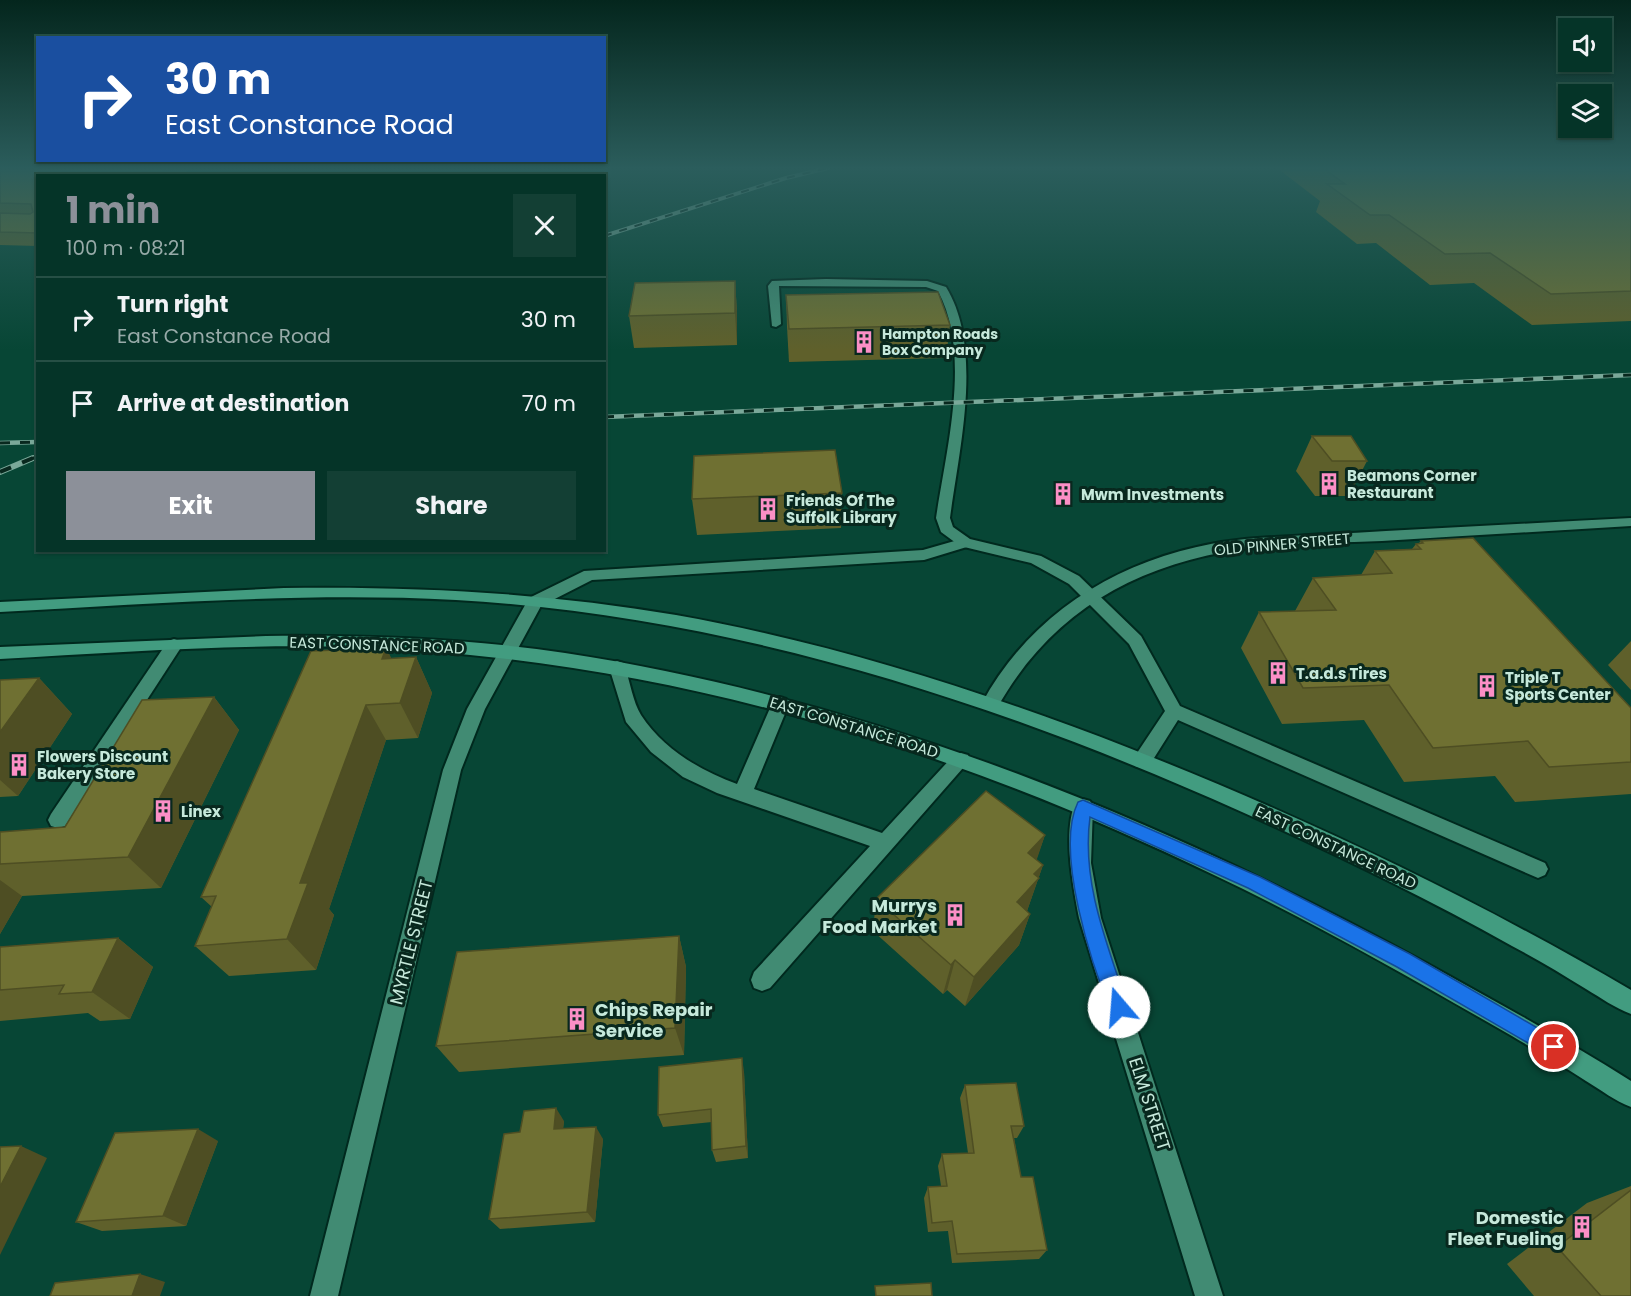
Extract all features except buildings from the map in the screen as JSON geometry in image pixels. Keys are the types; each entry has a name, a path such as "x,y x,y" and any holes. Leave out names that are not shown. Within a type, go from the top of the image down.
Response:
{"main road":[{"name":"EAST CONSTANCE ROAD","path":"0,607 318,593 456,595 535,602 707,627 804,648 906,676 990,703 1077,734 1238,801 1420,886 1568,965 1631,1003"},
{"name":"EAST CONSTANCE ROAD","path":"0,653 312,641 426,645 506,652 617,667 711,686 829,717 961,760 1083,807 1254,882 1361,938 1591,1069 1631,1095"}],"street":[{"path":"776,324 773,286 783,282 927,284 945,291 956,319 961,347 960,378 943,518 946,529 965,543 1036,559 1056,568 1090,594 1136,640 1174,711 1538,869"},
{"name":"OLD PINNER STREET","path":"990,703 1020,658 1061,616 1090,594 1114,580 1154,563 1198,551 1244,544 1631,522"},
{"path":"1452,532 1466,550"},
{"path":"535,602 589,575 924,555 965,543"},
{"name":"MYRTLE STREET","path":"324,1296 452,770 476,709 535,602"},
{"path":"58,820 174,645"},
{"path":"617,667 632,717 657,747 690,772 886,843"},
{"path":"743,793 780,704"},
{"path":"1142,761 1174,711"},
{"path":"762,980 961,760"},
{"name":"ELM STREET","path":"1083,807 1079,836 1081,880 1090,918 1170,1163 1209,1296"}],"railway":[{"path":"606,235 628,228"},
{"path":"606,417 1631,375"},
{"path":"0,443 36,442"},
{"path":"29,460 36,457"},
{"path":"0,472 33,458"}],"place":[{"name":"Hampton Roads Box Company","path":"864,342"},
{"name":"Beamons Corner Restaurant","path":"1329,484"},
{"name":"Mwm Investments","path":"1063,494"},
{"name":"Friends Of The Suffolk Library","path":"768,509"},
{"name":"T.a.d.s Tires","path":"1278,673"},
{"name":"Triple T Sports Center","path":"1487,686"},
{"name":"Flowers Discount Bakery Store","path":"19,765"},
{"name":"Linex","path":"163,811"},
{"name":"Murrys Food Market","path":"955,915"},
{"name":"Chips Repair Service","path":"577,1019"},
{"name":"Domestic Fleet Fueling","path":"1582,1227"}],"route":[{"path":"1119,1007 1090,918 1081,880 1079,836 1083,807 1254,882 1403,960 1554,1047"}]}
